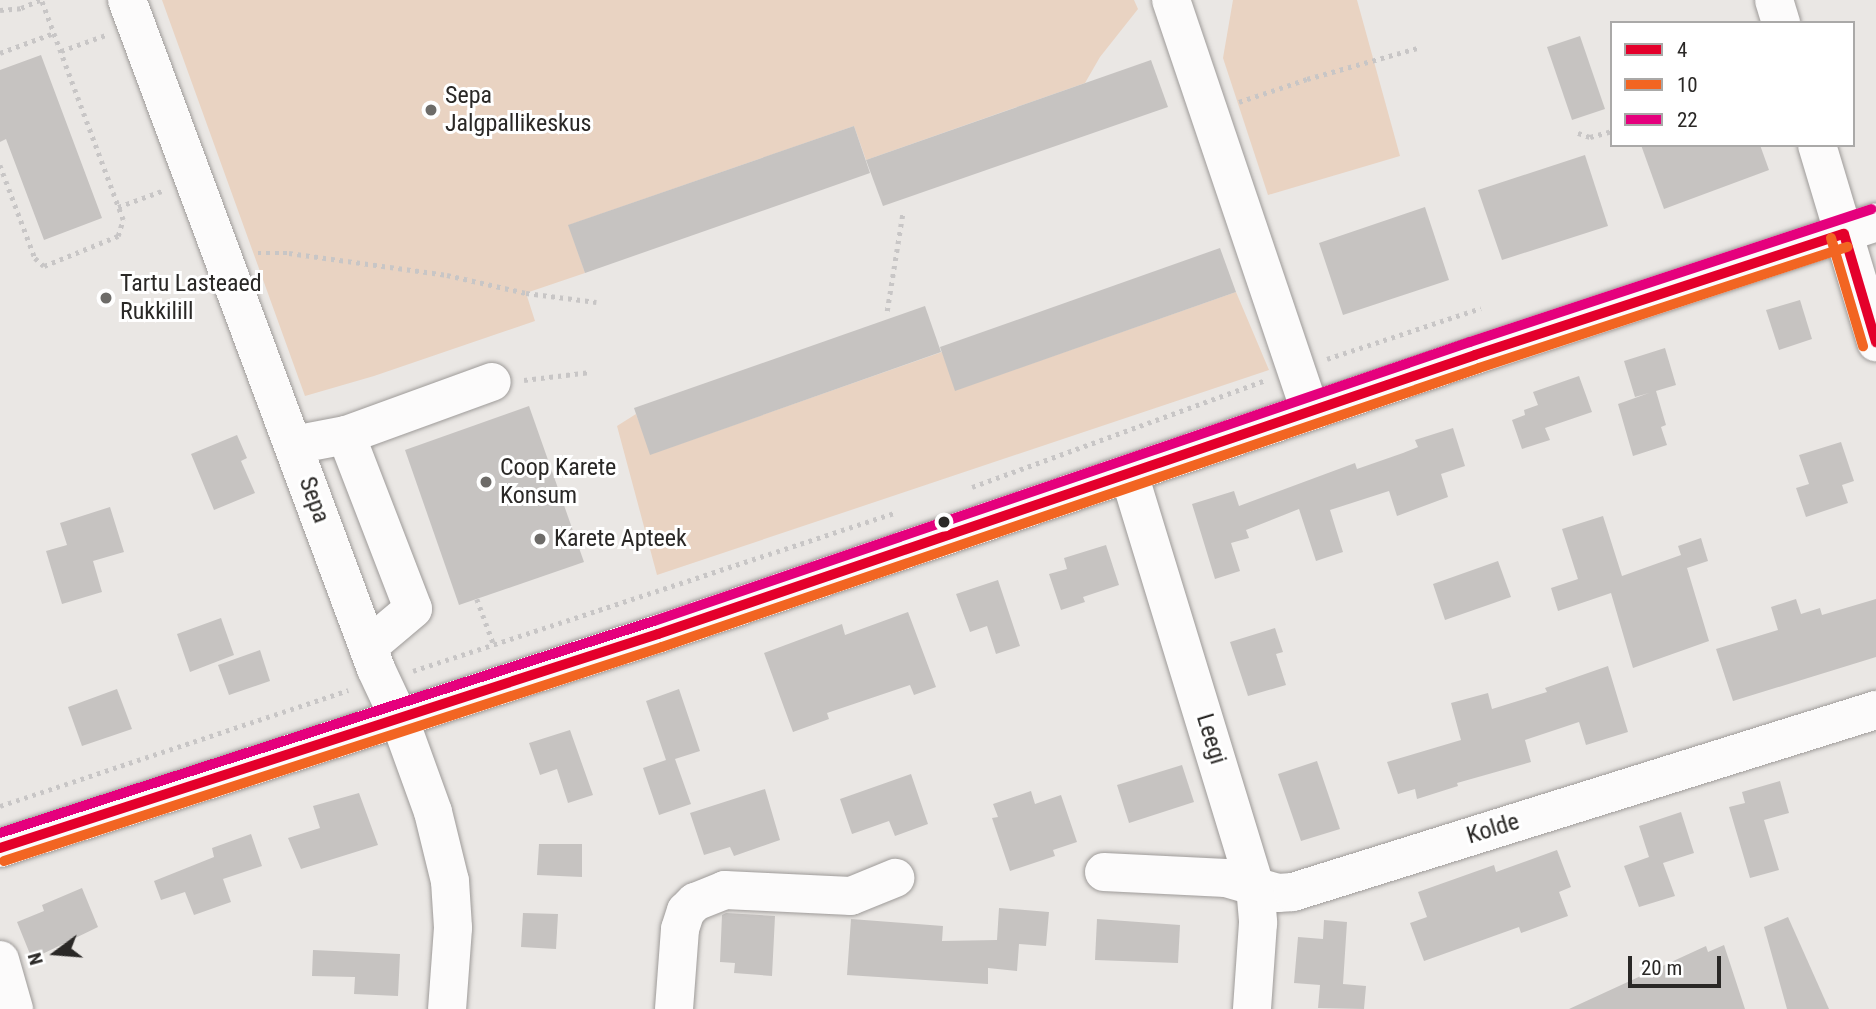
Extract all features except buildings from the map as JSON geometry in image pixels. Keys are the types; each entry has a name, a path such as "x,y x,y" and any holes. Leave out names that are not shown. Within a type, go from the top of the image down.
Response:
{"street":[{"path":"1171,0 1310,411"},
{"path":"1774,0 1780,21"},
{"name":"Sepa","path":"120,16 294,445 374,663 399,718 433,812 450,881 453,928 447,1009"},
{"path":"1819,147 1860,228 1876,342"},
{"path":"0,848 399,718 1860,228"},
{"path":"294,445 346,435 492,382"},
{"path":"346,435 413,609 374,663"},
{"name":"Leegi","path":"1129,474 1255,886 1258,923 1252,1009"},
{"name":"Kolde","path":"1104,872 1226,878 1278,893 1293,891 1876,710"},
{"path":"674,1009 680,929 686,912 695,902 725,890 851,896 895,878"},
{"path":"0,960 14,1009"}],"path":[{"path":"0,10 21,8 40,0 123,220 118,236 44,266 35,258 0,164"},
{"path":"61,51 120,16"},
{"path":"0,53 54,33"},
{"path":"1209,113 1307,79 1421,47"},
{"path":"1578,133 1590,137 1610,132"},
{"path":"887,311 904,211"},
{"path":"247,253 289,253 447,275 526,293 596,302"},
{"path":"965,489 1296,370 1481,308"},
{"path":"492,382 591,372"},
{"path":"0,806 374,663 494,645 725,566 901,511"},
{"path":"478,599 494,645"}],"shaded area":[{"path":"162,0 1134,0 1138,9 1100,57 1085,83 866,160 854,126 569,225 585,273 526,293 535,321 374,376 305,396"},
{"path":"1233,0 1357,0 1400,156 1268,195 1223,58"},
{"path":"1236,292 1269,370 657,575 617,426 636,414 651,454 942,352 956,390"}],"transit line":[{"name":"22","path":"0,833 654,621 1470,342 1872,209"},
{"name":"4","path":"1844,234 1876,342"},
{"name":"4","path":"0,848 658,634 1475,355 1844,234"},
{"name":"10","path":"1831,238 1863,346"},
{"name":"10","path":"4,861 662,647 1479,368 1848,247"}],"place":[{"name":"Sepa Jalgpallikeskus","path":"431,110"},
{"name":"Tartu Lasteaed Rukkilill","path":"106,298"},
{"name":"Coop Karete Konsum","path":"486,482"},
{"name":"Karete Apteek","path":"540,539"}]}
